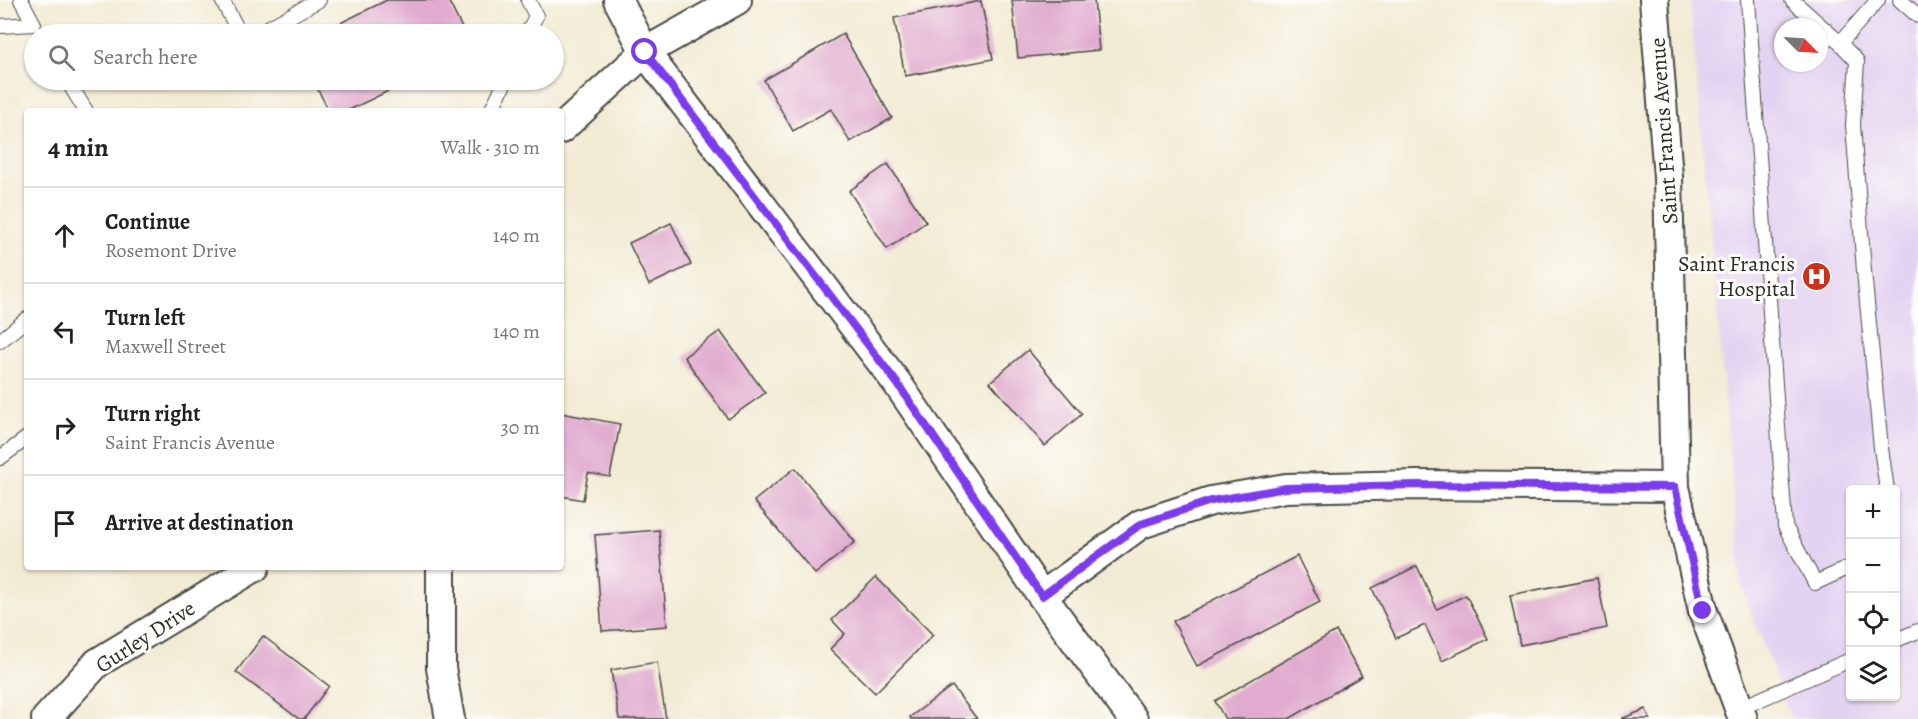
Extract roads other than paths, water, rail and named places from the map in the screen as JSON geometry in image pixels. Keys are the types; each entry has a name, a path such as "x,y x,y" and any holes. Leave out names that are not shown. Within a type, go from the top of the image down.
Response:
{"street":[{"path":"618,0 645,52 897,383 1042,596 1133,719"},
{"path":"564,126 645,52 737,0"},
{"name":"Saint Francis Avenue","path":"1654,0 1668,177 1675,487 1703,611 1740,714"},
{"path":"1042,596 1141,524 1211,501 1286,488 1417,485 1675,487"},
{"name":"Gurley Drive","path":"46,719 97,663 250,570"},
{"path":"441,570 441,668 450,719"}],"lane":[{"path":"21,0 34,24"},
{"path":"222,0 235,24"},
{"path":"276,24 320,0"},
{"path":"528,0 536,16 532,24"},
{"path":"1749,0 1785,526 1815,583 1846,569"},
{"path":"1792,0 1857,61 1854,136 1881,448 1886,485"},
{"path":"1840,44 1878,0"},
{"path":"1900,0 1918,16"},
{"path":"0,26 24,28"},
{"path":"73,90 84,108"},
{"path":"492,108 501,90"},
{"path":"0,341 24,321"},
{"path":"0,458 24,440"},
{"path":"1900,638 1918,631"},
{"path":"1740,714 1846,662"}],"place":[{"name":"Saint Francis Hospital","path":"1816,276"}]}
